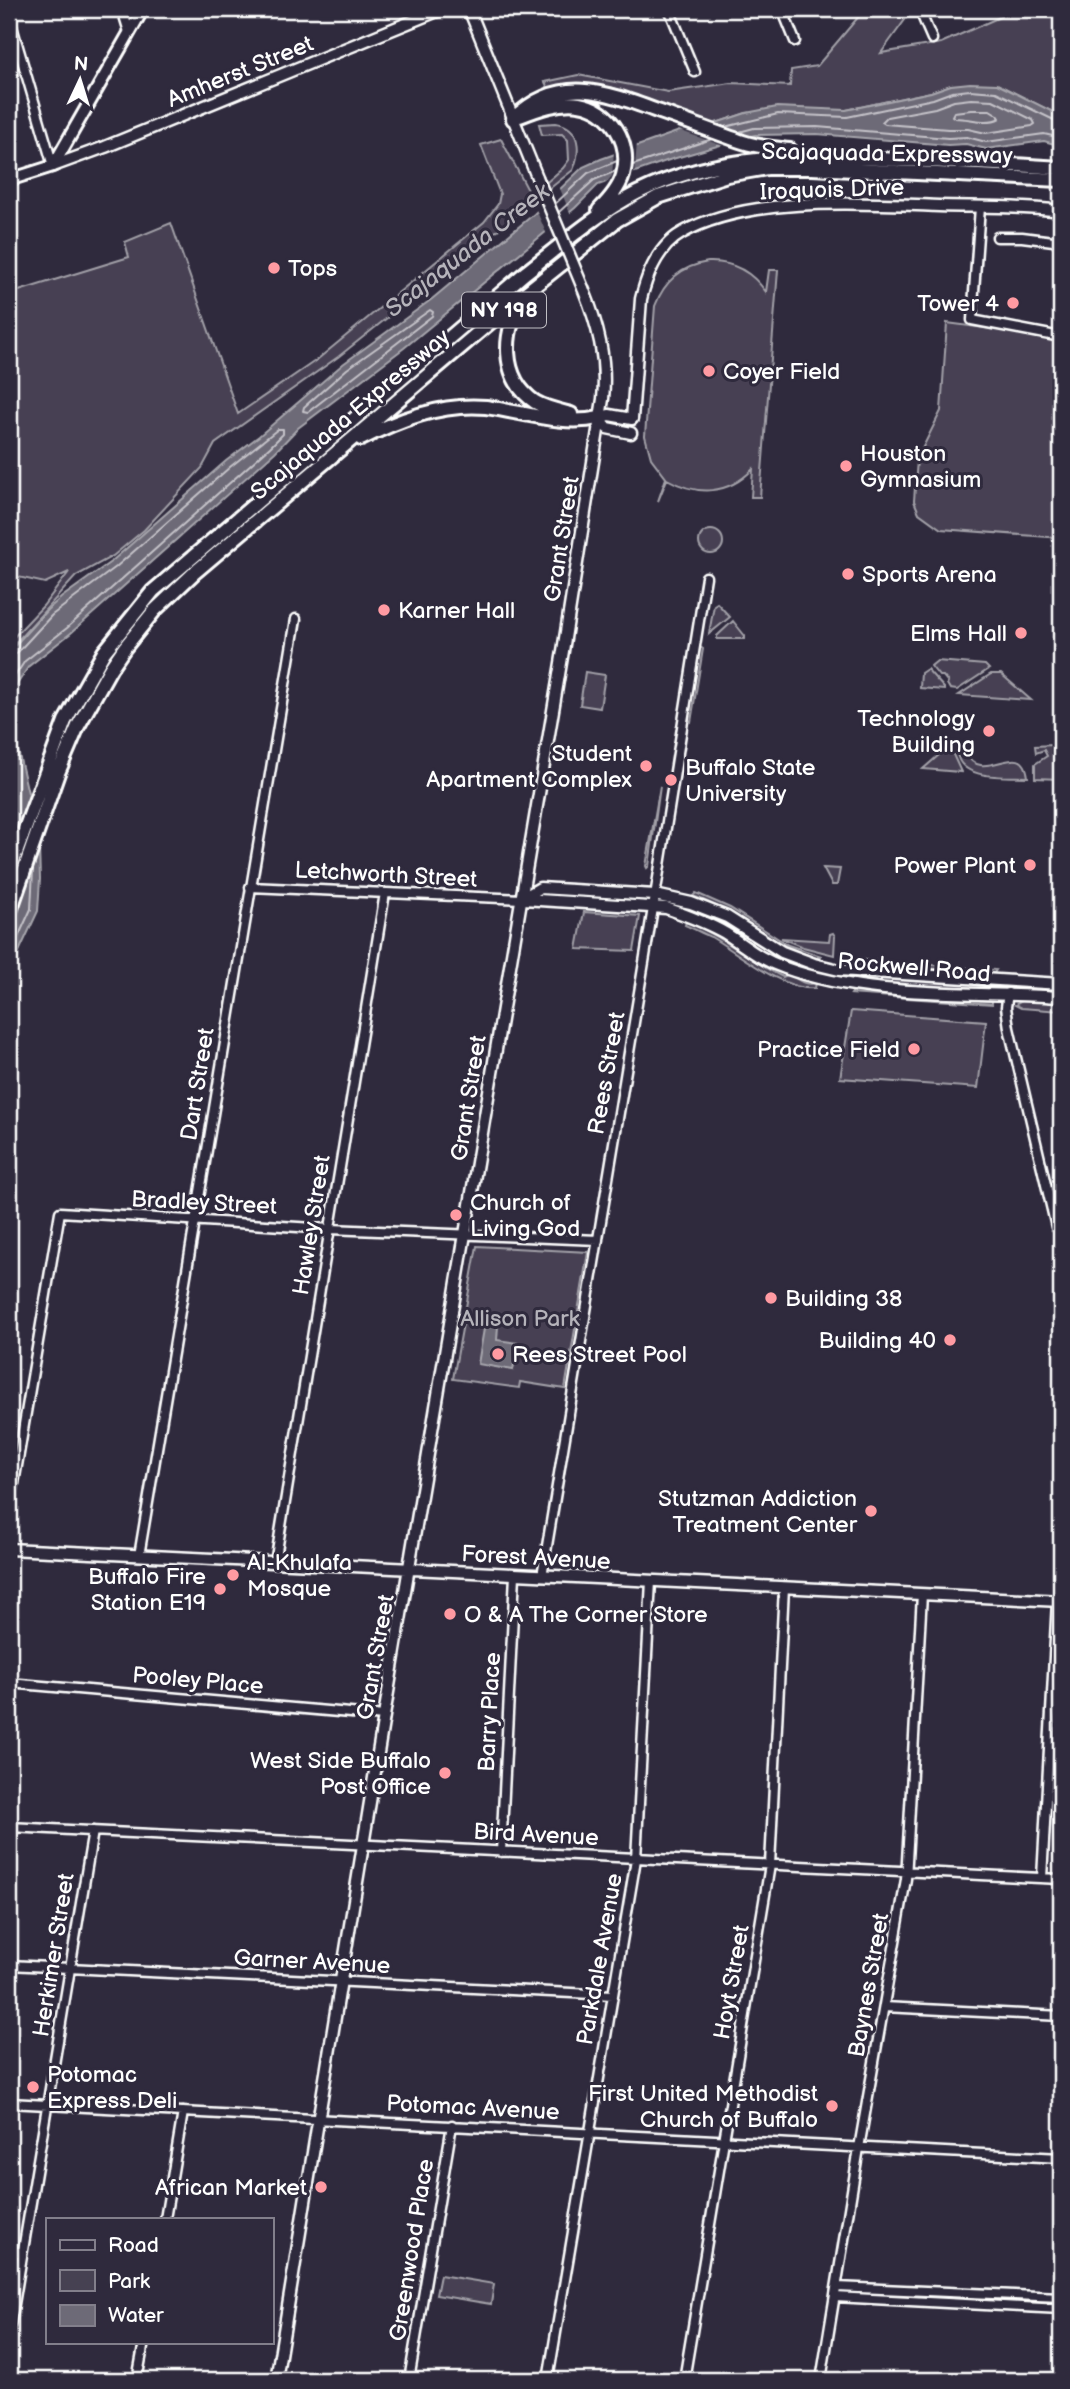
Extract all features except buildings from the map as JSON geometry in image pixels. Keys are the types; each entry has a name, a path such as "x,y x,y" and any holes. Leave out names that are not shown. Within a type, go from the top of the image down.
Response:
{"highway":[{"path":"513,119 528,105 549,96 572,90 585,90 634,102 746,143 814,156"},
{"path":"513,119 558,104 582,105 600,113 613,124 624,147 625,165 618,186 582,228"},
{"name":"Scajaquada Expressway","path":"9,872 104,652 153,592 582,228 640,192 708,167 746,160 814,156 1011,164 1061,169"},
{"name":"Scajaquada Expressway","path":"9,914 58,773 72,724 110,668 154,611 194,573 533,286 617,220 680,189 727,175 767,168 1018,176 1061,180"},
{"path":"533,286 510,324 508,350 511,371 522,389 536,402 567,413 599,418"},
{"path":"344,448 394,424 445,409 482,407 583,421 599,418"}],"main road":[{"path":"9,180 53,166 143,9"}],"street":[{"path":"122,9 129,32"},
{"name":"Amherst Street","path":"53,166 101,149 442,9"},
{"name":"Grant Street","path":"276,2380 384,1716 562,659 605,376 598,327 469,9"},
{"path":"669,9 695,72"},
{"path":"782,9 795,41"},
{"path":"919,9 932,39"},
{"path":"9,16 53,166"},
{"name":"Iroquois Drive","path":"599,418 609,415 632,419 640,309 645,282 655,261 681,233 714,219 774,207 862,203 1061,211"},
{"path":"980,207 972,320 1061,337"},
{"path":"996,237 1061,242"},
{"path":"599,418 607,428 631,433"},
{"name":"Rees Street","path":"542,1576 706,577"},
{"name":"Dart Street","path":"139,1556 296,619"},
{"name":"Letchworth Street","path":"250,887 653,906"},
{"name":"Letchworth Street","path":"521,899 540,888 655,895"},
{"name":"Hawley Street","path":"275,1563 385,893"},
{"name":"Rockwell Road","path":"655,895 691,903 727,917 782,952 839,970 1061,983"},
{"name":"Rockwell Road","path":"653,906 688,915 725,934 757,956 786,969 837,982 987,995 1008,993 1061,996"},
{"path":"1061,983 1061,996"},
{"path":"1008,993 1006,1007 1009,1028 1059,1227"},
{"name":"Bradley Street","path":"9,1513 60,1212 330,1229 598,1240"},
{"name":"Forest Avenue","path":"9,1549 1059,1601"},
{"name":"Barry Place","path":"501,1852 515,1575"},
{"name":"Parkdale Avenue","path":"548,2380 636,1859 650,1581"},
{"name":"Hoyt Street","path":"684,2380 770,1865 784,1587"},
{"name":"Baynes Street","path":"821,2380 906,1872 922,1594"},
{"path":"1042,1878 1059,1601"},
{"name":"Pooley Place","path":"9,1683 384,1716"},
{"name":"Bird Avenue","path":"9,1827 1061,1879"},
{"name":"Herkimer Street","path":"9,2334 93,1831"},
{"name":"Garner Avenue","path":"9,1965 613,1995"},
{"path":"884,2007 1061,2016"},
{"name":"Potomac Avenue","path":"9,2103 1061,2158"},
{"path":"165,2218 183,2112"},
{"name":"Greenwood Place","path":"409,2380 452,2125"},
{"path":"9,2252 22,2252"},
{"path":"837,2287 1061,2297"},
{"path":"972,2305 973,2293"},
{"path":"835,2297 1061,2309"},
{"path":"137,2380 144,2344"}],"green space":[{"path":"865,9 905,9 907,17 881,53 941,43 1018,9 1061,9 1061,116 997,84 951,85 931,92 846,110 746,113 713,124 611,87 572,84 549,90 545,82 578,75 668,92 731,83 790,86 791,70 817,66"},
{"path":"556,123 570,129 577,141 573,170 338,357 215,444 202,468 144,530 113,556 76,576 9,650 9,642 43,606 69,572 45,583 9,575 9,294 129,257 125,242 171,223 238,414 318,359 484,222 498,204 500,194 481,145 501,139 531,196 563,168 569,160 568,140 562,134 542,135 539,124"},
{"name":"Coyer Field","path":"708,262 726,263 741,269 755,279 766,292 769,270 778,270 760,497 751,497 753,469 733,484 712,490 690,488 667,479 658,501 666,478 651,458 645,436 655,306 663,290 675,276 690,267"},
{"path":"947,323 1061,341 1061,538 941,529 919,513 914,501 917,459 941,411"},
{"path":"711,530 720,533 723,542 720,551 711,554 702,551 699,542 702,533"},
{"path":"717,603 730,617 709,634 714,605"},
{"path":"733,621 745,639 717,639 717,636"},
{"path":"700,647 703,649 691,722 688,719"},
{"path":"937,661 985,665 989,669 957,690 950,689 948,682 931,666"},
{"path":"927,669 944,690 920,688 921,673"},
{"path":"585,672 605,675 600,708 580,705"},
{"path":"991,674 1001,674 1031,700 959,695"},
{"path":"1056,725 1061,725 1060,779 1035,778 1035,764 1047,756 1044,750 1036,753 1035,746 1053,745"},
{"path":"950,748 961,772 923,769"},
{"path":"965,751 972,761 981,765 1018,760 1025,765 1028,777 975,772 960,761 957,752"},
{"path":"660,786 649,866 647,868 646,866"},
{"path":"823,868 840,869 837,885 832,885"},
{"path":"541,893 643,898 643,901 540,896"},
{"path":"696,893 730,908 788,945 821,956 820,959 786,946 726,911 693,896"},
{"path":"667,901 722,919 774,953 819,971 764,954 701,916"},
{"path":"584,912 640,916 634,951 577,949"},
{"path":"686,922 711,933 783,977 789,974 805,983 816,983 815,988 803,988 775,978 711,937 685,925"},
{"path":"833,933 834,955 781,938 829,941 830,934"},
{"path":"854,959 996,970 994,973 855,963"},
{"path":"854,975 992,984 993,987 988,991 886,984"},
{"path":"853,991 992,1001 992,1004 851,994"},
{"path":"1024,1000 1061,1002 1061,1011 1021,1008 1015,1005"},
{"name":"Practice Field","path":"851,1011 986,1021 978,1088 840,1078"},
{"name":"Allison Park","path":"477,1246 588,1252 565,1389 520,1382 519,1388 453,1379"},
{"path":"440,2275 494,2284 491,2304 436,2295"},
{"path":"849,2290 966,2296 966,2298 850,2293"},
{"path":"980,2297 1061,2300 1061,2304 980,2300"}],"water":[{"path":"970,83 997,84 1061,116 1061,146 1044,141 986,149 966,144 948,145 817,134 755,135 669,160 598,185 575,208 404,348 298,428 275,452 71,633 29,666 14,689 12,725 28,793 38,812 38,911 9,973 9,918 15,840 9,793 9,652 47,610 112,561 226,461 343,364 432,299 534,214 583,167 688,128 713,124 746,113 777,107 846,110"},
{"name":"Rees Street Pool","path":"485,1323 498,1326 497,1340 518,1343 513,1370 478,1364"}],"pier":[{"path":"711,121 760,139 726,147 676,129 688,124"},
{"path":"637,143 634,176 602,188 612,176 614,152"},
{"path":"559,186 571,216 547,235 535,207"}],"place":[{"name":"Tops","path":"274,268"},
{"name":"Tower 4","path":"1013,303"},
{"name":"Coyer Field","path":"709,371"},
{"name":"Houston Gymnasium","path":"846,466"},
{"name":"Sports Arena","path":"848,574"},
{"name":"Karner Hall","path":"384,610"},
{"name":"Elms Hall","path":"1021,633"},
{"name":"Technology Building","path":"989,731"},
{"name":"Student Apartment Complex","path":"646,766"},
{"name":"Buffalo State University","path":"671,780"},
{"name":"Power Plant","path":"1030,865"},
{"name":"Practice Field","path":"914,1049"},
{"name":"Church of Living God","path":"456,1215"},
{"name":"Building 38","path":"771,1298"},
{"name":"Building 40","path":"950,1340"},
{"name":"Rees Street Pool","path":"498,1354"},
{"name":"Stutzman Addiction Treatment Center","path":"871,1511"},
{"name":"Al-Khulafa Mosque","path":"233,1575"},
{"name":"Buffalo Fire Station E19","path":"220,1589"},
{"name":"O & A The Corner Store","path":"450,1614"},
{"name":"West Side Buffalo Post Office","path":"445,1773"},
{"name":"Potomac Express Deli","path":"33,2087"},
{"name":"First United Methodist Church of Buffalo","path":"832,2106"},
{"name":"African Market","path":"321,2187"}],"water label":[{"name":"Scajaquada Creek","path":"467,250"}]}
